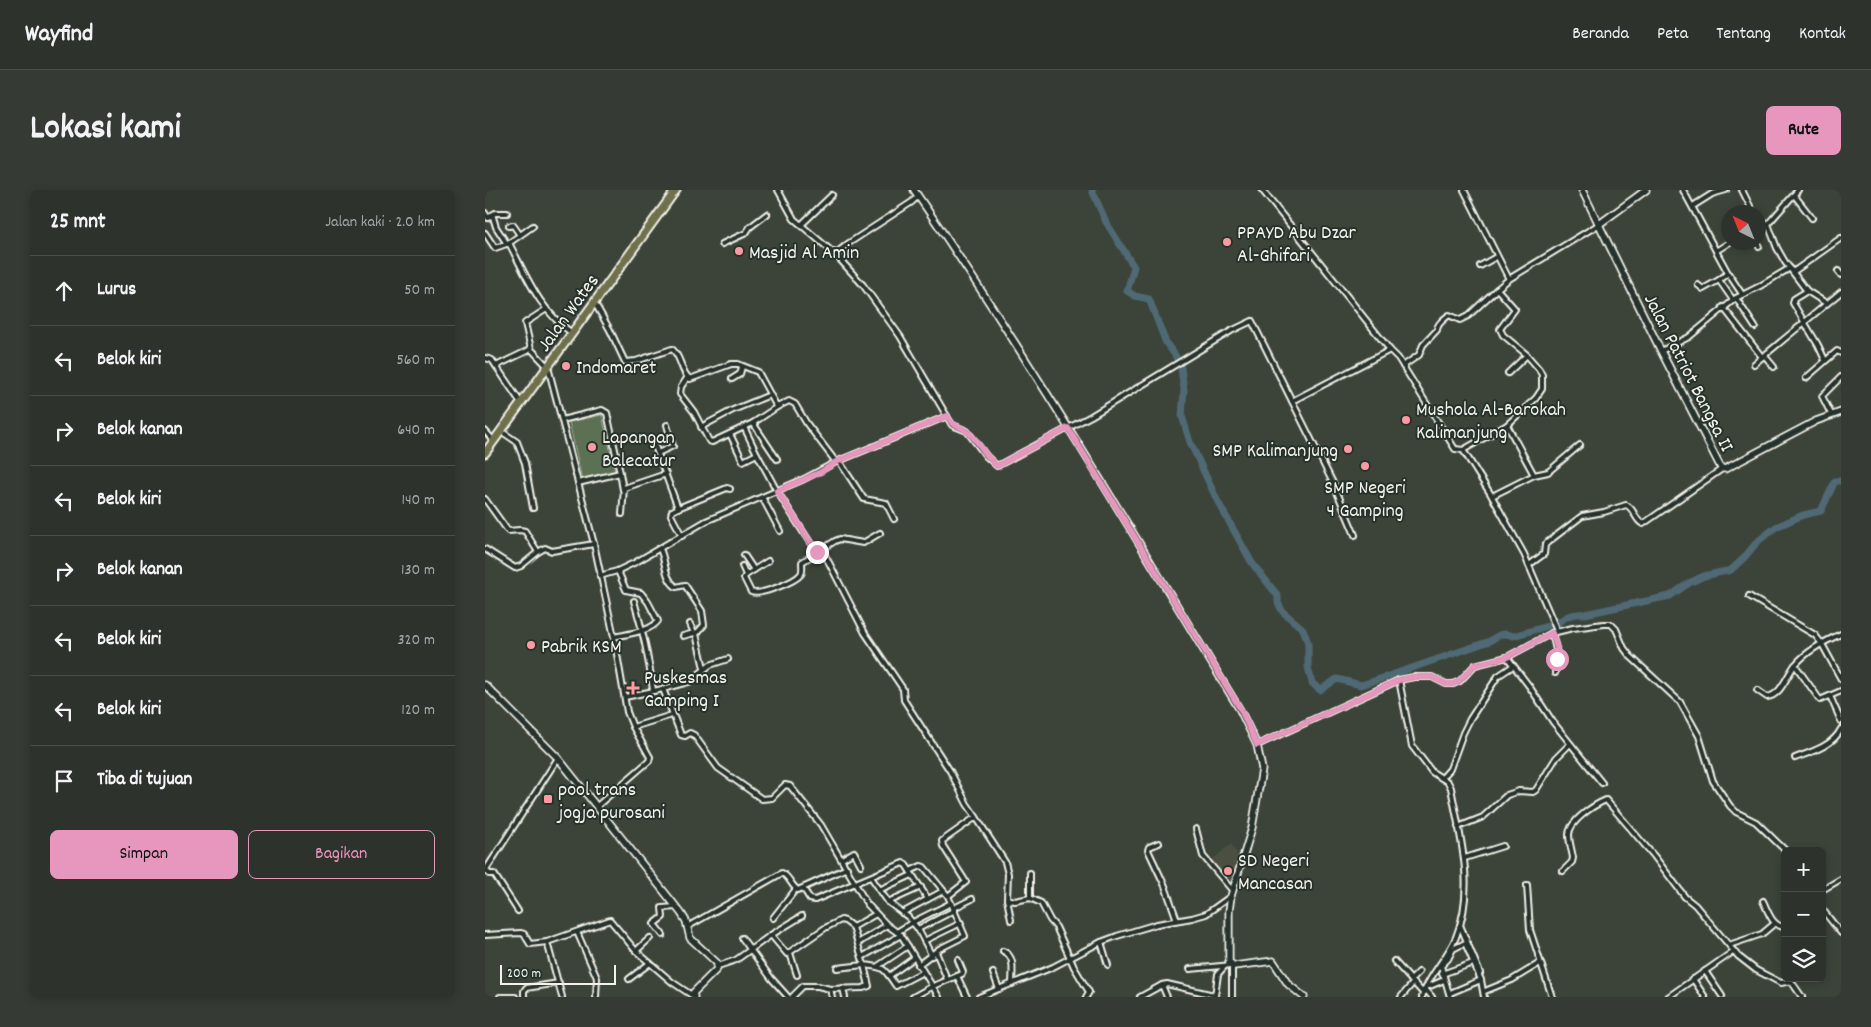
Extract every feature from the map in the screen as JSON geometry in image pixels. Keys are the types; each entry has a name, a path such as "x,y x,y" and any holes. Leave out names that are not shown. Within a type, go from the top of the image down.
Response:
{"highway":[{"name":"Jalan Wates","path":"485,453 676,190"}],"street":[{"path":"778,190 793,217 835,254 863,284 891,322 952,425 967,431 986,456 997,466 1091,416 1181,360 1252,321 1341,501 1355,535"},
{"path":"913,190 1007,331 1068,428 1241,710 1257,745 1262,764 1262,778 1252,828 1231,893 1229,911 1229,964 1232,997"},
{"path":"1261,190 1389,350 1395,354 1455,449 1463,450 1507,425 1536,398 1542,389 1541,372 1527,355 1501,332 1501,326 1515,309 1497,289"},
{"path":"1464,190 1470,199 1496,257 1509,279"},
{"name":"Jalan Patriot Bangsa II","path":"1582,190 1711,451 1722,469 1817,421 1841,412"},
{"path":"1403,366 1419,355 1423,345 1437,330 1437,326 1449,315 1460,320 1468,316 1509,279 1598,225 1646,190"},
{"path":"1683,190 1728,273 1742,294"},
{"path":"1693,206 1712,194 1726,190"},
{"path":"1741,190 1749,205"},
{"path":"1798,190 1768,224 1777,248 1807,291 1827,303"},
{"path":"802,224 832,195"},
{"path":"1794,195 1812,218"},
{"path":"835,254 918,196"},
{"path":"485,213 508,243 545,310 561,326 572,333"},
{"path":"488,218 495,213 507,213"},
{"path":"722,244 747,233 750,227 767,214"},
{"path":"509,226 513,225 520,235"},
{"path":"485,233 494,248 508,243 533,226"},
{"path":"1661,351 1689,337 1734,299 1792,270 1841,238"},
{"path":"1716,251 1721,248"},
{"path":"1480,266 1496,257"},
{"path":"1699,285 1703,289 1728,273"},
{"path":"1719,280 1755,327"},
{"path":"1807,291 1793,301 1825,360"},
{"path":"1754,364 1841,292"},
{"path":"594,304 610,330 625,362 636,361 672,349 679,356 687,378"},
{"path":"1723,307 1774,367"},
{"path":"545,310 525,323 531,349 548,367 594,544 625,697 633,726 651,759 597,806"},
{"path":"496,366 531,349"},
{"path":"1292,401 1389,350"},
{"path":"1806,378 1837,351 1841,353"},
{"path":"1508,373 1527,355"},
{"path":"485,358 492,360 521,403"},
{"path":"687,378 697,377 731,364 754,369 760,374 777,407"},
{"path":"732,379 741,373 742,367"},
{"path":"1832,416 1822,396 1841,377"},
{"path":"687,378 681,388 681,394 694,412 709,441 753,423 789,401 795,404 807,424 863,499 886,503 894,519"},
{"path":"701,427 733,410 770,395"},
{"path":"562,420 602,410 606,411 623,490 622,514"},
{"path":"600,576 618,571 660,549 700,524 821,472 837,462 947,416"},
{"path":"753,423 777,460"},
{"path":"658,453 673,446 667,425"},
{"path":"1507,425 1534,475"},
{"path":"744,427 777,491 817,552"},
{"path":"485,431 494,441"},
{"path":"501,431 517,442 525,464 533,508"},
{"path":"730,434 743,461 757,454"},
{"path":"652,438 679,508"},
{"path":"1492,496 1534,475 1549,472 1580,445"},
{"path":"1463,450 1492,496 1529,565 1557,631"},
{"path":"1529,565 1544,554 1545,545 1548,542 1582,516 1605,512 1626,505 1630,507 1638,521 1643,524 1722,469"},
{"path":"579,483 620,473"},
{"path":"623,490 626,486 666,474"},
{"path":"682,536 671,515 672,511 727,488 730,489"},
{"path":"762,497 780,531"},
{"path":"485,499 508,532 525,531 538,552"},
{"path":"768,561 744,578 753,593 773,589 801,574 802,562 840,538 863,543 880,533"},
{"path":"485,549 515,568 521,566 545,548 551,551 594,544"},
{"path":"660,549 666,562 665,571 672,583 676,587 685,585 702,611 705,624 696,632 683,636"},
{"path":"822,549 865,633 903,689 905,703 1005,862 1008,874 1007,899 1011,920"},
{"path":"745,555 754,570"},
{"path":"742,566 747,575"},
{"path":"614,637 643,630 658,622 641,593 626,590 618,571"},
{"path":"1749,596 1813,634 1822,644 1841,678"},
{"path":"634,601 643,630 653,690"},
{"path":"691,624 696,632 704,668"},
{"path":"1257,745 1399,680 1414,677 1432,677 1446,684 1453,684 1459,681 1475,665 1507,657 1557,631 1604,624 1614,626 1624,648 1630,656 1680,702 1699,736 1713,782 1730,806 1736,812 1756,822 1782,847"},
{"path":"1552,633 1557,654 1555,673"},
{"path":"1757,690 1767,697 1774,695 1795,665 1822,644 1841,634"},
{"path":"1507,657 1570,744 1602,783"},
{"path":"625,697 692,681 704,668 728,659"},
{"path":"1795,665 1819,700 1822,701 1841,691"},
{"path":"1442,778 1450,769 1463,732 1471,718 1498,676 1513,666"},
{"path":"1399,680 1412,746 1432,772 1448,782 1451,788 1465,858 1466,888 1463,917 1445,957 1431,974 1423,993"},
{"path":"485,685 558,758 684,917 689,938 716,961 718,966"},
{"path":"663,689 681,735 685,736 691,733 694,735 718,768 762,799 772,798 785,785 790,786 821,825 856,882 867,904 887,925 899,934 939,997"},
{"path":"1830,696 1841,721"},
{"path":"633,726 672,715"},
{"path":"1795,758 1828,743 1841,729"},
{"path":"1458,827 1483,817 1507,795 1519,791 1533,792 1536,790 1556,758 1570,744"},
{"path":"518,911 494,874 489,874 485,870 558,758"},
{"path":"1563,871 1572,862 1573,858 1568,835 1570,827 1575,820 1606,800 1655,856 1685,897 1695,905 1734,951 1748,964 1767,976 1781,983 1791,981 1801,997"},
{"path":"948,896 966,882 942,842 976,817"},
{"path":"1195,829 1203,856 1231,893"},
{"path":"1159,843 1149,847 1148,850 1165,886 1177,920"},
{"path":"1465,858 1503,846"},
{"path":"842,859 854,852 861,865"},
{"path":"803,888 812,900 903,864 906,865 928,899"},
{"path":"879,890 924,866 948,896 965,936 939,949 918,965"},
{"path":"773,918 796,889 803,888 847,868"},
{"path":"687,927 782,873 786,875 796,889"},
{"path":"1030,873 1030,898"},
{"path":"871,877 888,902 913,922 931,956"},
{"path":"1826,888 1841,879"},
{"path":"1527,885 1531,930 1552,997"},
{"path":"888,902 921,887"},
{"path":"902,913 943,891"},
{"path":"979,997 1053,967 1101,942 1149,927 1206,914 1231,893"},
{"path":"1007,899 1030,898 1041,903 1050,920 1056,926 1089,992 1086,997"},
{"path":"918,929 972,899"},
{"path":"1763,901 1775,923 1781,927"},
{"path":"862,957 899,934 913,922 951,903"},
{"path":"663,935 654,924 663,917 663,908 675,906"},
{"path":"853,927 876,914"},
{"path":"1826,914 1841,933"},
{"path":"485,935 524,934 530,944 547,942 610,920 636,951 683,991 693,996 695,990 718,966 736,960 802,916"},
{"path":"771,935 785,953 790,953 825,928 836,923 845,921 853,927 869,982 868,987 830,989 818,986 803,986 792,997"},
{"path":"924,941 961,923"},
{"path":"1729,945 1762,934 1775,923"},
{"path":"858,943 887,925"},
{"path":"1460,925 1483,978 1484,997"},
{"path":"577,932 597,978 596,997"},
{"path":"636,951 651,938"},
{"path":"742,938 771,978 788,997"},
{"path":"547,942 562,997"},
{"path":"1101,942 1108,965"},
{"path":"1481,980 1450,995 1441,966 1448,959 1453,949 1465,943 1481,980 1484,997"},
{"path":"878,966 908,946"},
{"path":"1003,951 1011,958 1012,984"},
{"path":"1668,997 1734,951"},
{"path":"936,952 947,979"},
{"path":"790,953 797,975"},
{"path":"889,976 915,958"},
{"path":"916,996 963,972 959,960"},
{"path":"1190,969 1273,961 1289,984 1304,997"},
{"path":"1394,961 1423,993 1432,997"},
{"path":"629,979 650,963"},
{"path":"1442,974 1473,963"},
{"path":"1485,991 1512,980 1540,963"},
{"path":"1140,997 1162,985 1172,984 1214,996 1218,974 1229,964"},
{"path":"837,968 864,965 878,966 883,968 898,987 923,972"},
{"path":"1705,971 1722,996"},
{"path":"993,972 999,989"},
{"path":"1401,997 1419,972"},
{"path":"957,976 967,997"},
{"path":"1693,979 1705,997"},
{"path":"1430,986 1444,980"},
{"path":"524,997 526,988 559,983"},
{"path":"1162,985 1167,997"},
{"path":"843,988 845,997"},
{"path":"830,989 832,997"},
{"path":"500,997 515,997"}],"shaded area":[{"name":"SD Negeri Mancasan","path":"1231,844 1240,858 1230,881 1212,860"}],"green space":[{"name":"Lapangan Balecatur","path":"602,415 615,471 582,479 569,422"}],"waterway":[{"path":"1092,190 1106,222 1134,267 1127,291 1135,296 1149,299 1166,343 1175,355 1181,368 1184,390 1182,416 1190,442 1218,502 1252,563 1278,596 1278,603 1283,612 1303,629 1308,643 1308,667 1312,683 1320,690 1337,679 1361,685 1490,641 1501,634 1513,636 1558,623 1571,615 1585,614 1670,596 1689,583 1704,576 1731,570 1757,542 1776,527 1803,515 1821,511 1835,481 1841,481"}],"place":[{"name":"PPAYD Abu Dzar Al-Ghifari","path":"1227,242"},
{"name":"Masjid Al Amin","path":"739,251"},
{"name":"Indomaret","path":"566,366"},
{"name":"Mushola Al-Barokah Kalimanjung","path":"1406,420"},
{"name":"Lapangan Balecatur","path":"592,447"},
{"name":"SMP Kalimanjung","path":"1348,449"},
{"name":"SMP Negeri 4 Gamping","path":"1365,466"},
{"name":"Pabrik KSM","path":"531,645"},
{"name":"Puskesmas Gamping I","path":"633,688"},
{"name":"pool trans jogja purosani","path":"548,799"},
{"name":"SD Negeri Mancasan","path":"1228,871"}],"route":[{"path":"817,552 777,491 821,472 836,462 947,416 952,425 967,431 986,456 997,466 1068,428 1241,710 1257,745 1399,680 1414,677 1432,677 1446,684 1453,684 1459,681 1473,666 1507,657 1552,633 1557,648 1557,659"}]}
